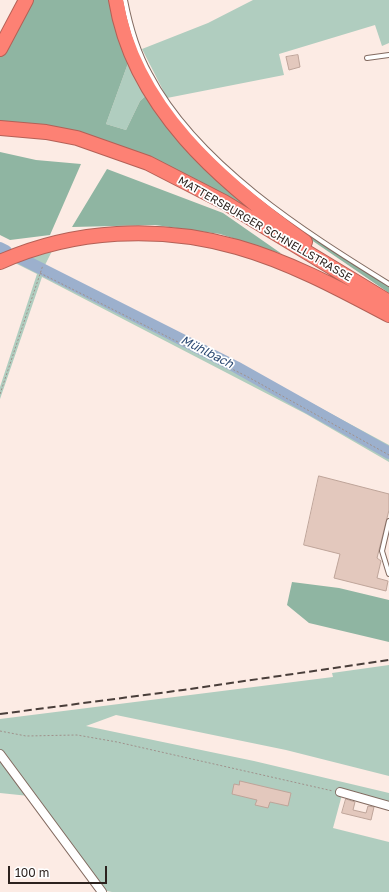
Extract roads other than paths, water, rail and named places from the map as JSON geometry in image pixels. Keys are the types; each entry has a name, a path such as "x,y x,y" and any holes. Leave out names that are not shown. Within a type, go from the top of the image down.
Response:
{"highway":[{"path":"0,49 26,0"},
{"path":"116,0 131,55 150,92 175,128 206,160 246,196 289,231 348,273 362,286"},
{"name":"MATTERSBURGER SCHNELLSTRASSE","path":"5,128 46,132 77,138 148,163 224,202 389,302"},
{"name":"MATTERSBURGER SCHNELLSTRASSE","path":"10,258 54,243 105,235 151,233 197,238 238,247 281,263 389,315"},
{"path":"305,252 317,263 389,308"}],"street":[{"path":"0,754 102,892"},
{"path":"340,792 389,806"}],"lane":[{"path":"125,0 130,24 138,50 150,74 170,106 207,150 228,170 290,218 389,284"},
{"path":"367,58 389,55"},
{"path":"389,521 382,551 389,574"}],"waterway":[{"name":"Mühlbach","path":"0,248 6,251"},
{"name":"Mühlbach","path":"22,259 236,367 389,453"}],"railway":[{"path":"0,714 183,690 389,660"}]}
